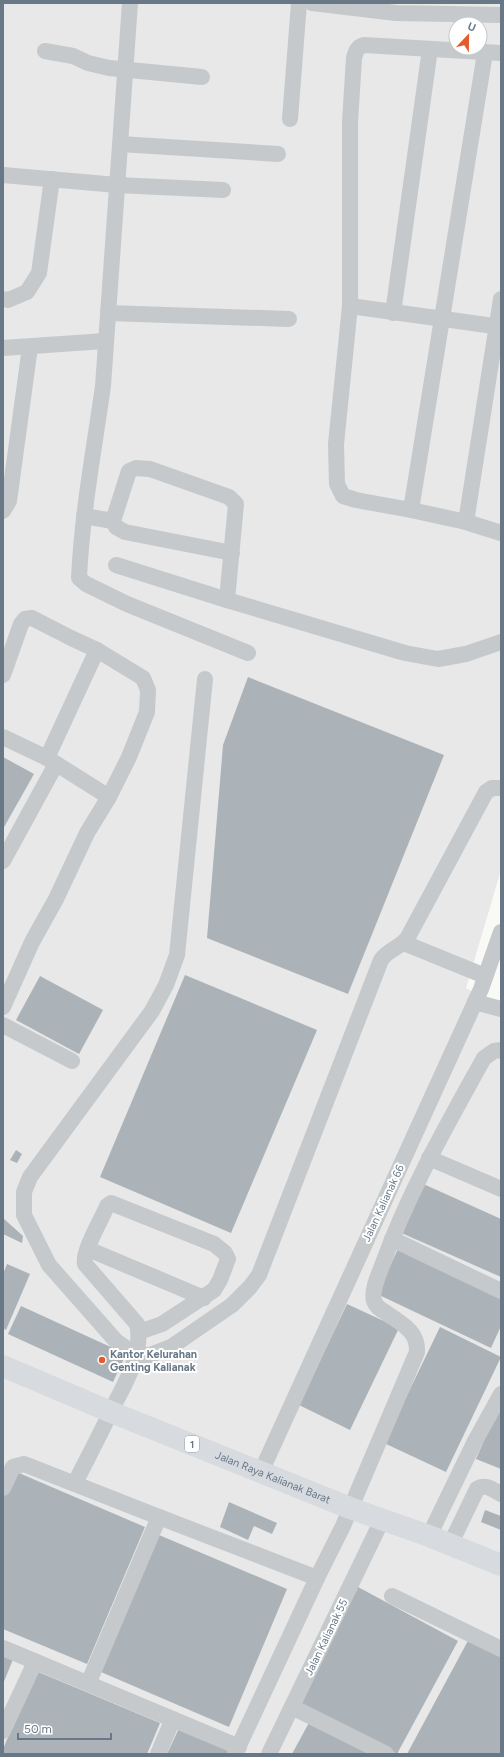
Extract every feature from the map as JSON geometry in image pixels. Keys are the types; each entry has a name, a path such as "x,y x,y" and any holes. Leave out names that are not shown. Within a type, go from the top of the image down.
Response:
{"highway":[{"name":"Jalan Raya Kalianak Barat","path":"3,1366 111,1412 350,1508 429,1536 501,1565"}],"lane":[{"path":"130,3 103,386 84,516 79,578 86,584 127,604 248,654"},
{"path":"290,119 299,3"},
{"path":"312,3 328,4 360,10 396,13 501,15"},
{"path":"448,50 364,45 359,46 354,58 350,122 350,306 336,444 337,484 343,496 356,500 466,522 501,533"},
{"path":"393,313 430,49"},
{"path":"45,51 73,56 88,63 109,68 202,77"},
{"path":"488,53 501,53"},
{"path":"411,510 485,56"},
{"path":"120,144 278,154"},
{"path":"3,175 117,185 223,190"},
{"path":"3,299 8,300 27,292 39,273 52,179"},
{"path":"466,522 499,327 501,298"},
{"path":"350,306 499,327"},
{"path":"108,313 289,319"},
{"path":"3,348 105,341"},
{"path":"3,511 9,501 30,347"},
{"path":"112,521 129,471 136,468 150,469 230,497 236,504 227,600"},
{"path":"84,516 112,521 116,527 125,532 232,553"},
{"path":"116,565 227,600 405,652 438,659 466,654 501,642"},
{"path":"3,675 21,624 24,619 32,618 97,650 143,678 148,690 147,712 129,757 109,797 87,833 56,900 32,942 4,1004"},
{"path":"3,861 52,761 97,650"},
{"path":"205,679 177,955 166,985 152,1011 30,1177 24,1192 24,1215 49,1265 116,1342 136,1355 150,1355 171,1347 232,1305 250,1287 259,1274 381,960 388,952 404,943 486,792 492,788 501,788"},
{"path":"3,737 52,761 109,797"},
{"name":"Jalan Kalianak 66","path":"261,1472 475,1002 485,976 496,960 501,932"},
{"path":"404,943 485,976"},
{"path":"475,1002 501,1009"},
{"path":"3,1025 72,1061"},
{"path":"3,1648 173,1719 237,1750 317,1578 343,1526 417,1352 418,1343 412,1332 379,1308 374,1301 375,1286 392,1239 429,1158 484,1058 494,1051 501,1050"},
{"path":"429,1158 501,1189"},
{"path":"75,1483 129,1375 136,1355 139,1332 137,1324 85,1264 84,1259 88,1249 108,1206 111,1203 214,1244 225,1253 228,1259 220,1280 214,1290 204,1298 162,1324 139,1332"},
{"path":"392,1239 501,1291"},
{"path":"88,1249 204,1298"},
{"path":"429,1536 475,1441 501,1394"},
{"path":"3,1488 11,1469 20,1464 24,1464 317,1578"},
{"path":"450,1545 476,1489 480,1486 485,1486 501,1494"},
{"path":"88,1684 158,1517"},
{"name":"Jalan Kalianak 55","path":"269,1754 382,1520"},
{"path":"392,1596 501,1649"},
{"path":"3,1731 35,1662"},
{"path":"292,1707 386,1754"},
{"path":"158,1754 173,1719"}],"shaded area":[{"path":"3,3 501,3 501,870 466,988 501,1007 501,1754 3,1754"}],"building":[{"path":"248,677 444,755 348,994 207,938 223,745"},
{"path":"3,757 34,774 3,829"},
{"path":"185,975 317,1030 231,1233 100,1177"},
{"path":"40,976 103,1010 79,1054 16,1020"},
{"path":"16,1150 22,1154 17,1163 10,1160"},
{"path":"419,1182 501,1219 501,1277 397,1231"},
{"path":"3,1218 23,1236 22,1243 3,1234"},
{"path":"398,1249 501,1298 501,1326 491,1348 377,1294"},
{"path":"7,1264 30,1274 6,1330 3,1328 3,1274"},
{"path":"347,1304 399,1328 350,1430 299,1405"},
{"path":"21,1306 126,1354 113,1382 8,1334"},
{"path":"440,1327 501,1357 446,1472 384,1443"},
{"path":"501,1401 501,1469 476,1459"},
{"path":"12,1470 145,1527 87,1664 3,1629 3,1490"},
{"path":"229,1502 277,1523 272,1534 254,1526 248,1540 220,1527"},
{"path":"485,1510 501,1516 501,1530 481,1522"},
{"path":"159,1535 287,1589 229,1727 101,1672"},
{"path":"358,1587 458,1641 397,1754 297,1701"},
{"path":"470,1637 501,1654 501,1754 407,1754"},
{"path":"3,1653 14,1657 3,1684"},
{"path":"36,1671 160,1723 147,1754 3,1754 3,1749"},
{"path":"311,1719 378,1754 292,1754"},
{"path":"181,1724 233,1754 167,1754"}],"place":[{"name":"Kantor Kelurahan Genting Kalianak","path":"102,1360"}]}
